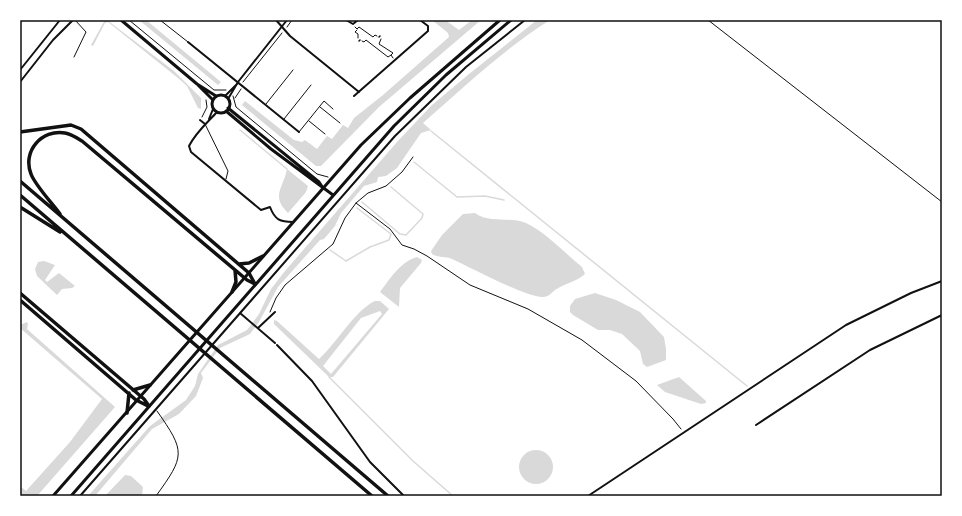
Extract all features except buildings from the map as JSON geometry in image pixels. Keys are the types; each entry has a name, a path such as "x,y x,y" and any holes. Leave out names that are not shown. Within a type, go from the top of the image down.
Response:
{"highway":[{"path":"20,132 70,125 80,130 249,273 255,284"},
{"path":"65,220 39,187 31,175 29,168 31,149 40,138 55,133 67,133 93,149 244,278 255,284"},
{"path":"20,181 388,496"},
{"path":"20,196 372,496"},
{"path":"20,207 74,242"},
{"path":"238,264 250,263 263,256"},
{"path":"232,292 236,282 235,270"},
{"path":"20,293 141,396 149,406"},
{"path":"20,300 138,401 149,406"},
{"path":"133,390 150,385"},
{"path":"127,412 129,393"}],"main road":[{"path":"121,20 197,84 212,100 213,109 217,112 227,109"},
{"path":"53,496 138,401 150,385 361,145 410,98 500,20"},
{"path":"71,496 332,195 415,105 452,70 511,20"},
{"path":"197,84 213,91 216,96"},
{"path":"212,100 216,96 225,96 228,99 227,109"},
{"path":"227,109 283,158 332,195"}],"street":[{"path":"20,70 60,20"},
{"path":"20,82 53,40 74,20"},
{"path":"276,20 290,36 359,92"},
{"path":"225,96 238,82 287,20"},
{"path":"346,20 353,24 358,20"},
{"path":"354,96 428,31 428,26 420,20"},
{"path":"80,496 344,192 417,113 466,67 525,20"},
{"path":"188,42 299,132"},
{"path":"228,99 238,82"},
{"path":"209,119 213,109"},
{"path":"217,112 209,119 192,140 189,146 191,152 261,210 270,207 277,220 282,222 293,222"},
{"path":"200,120 205,124"},
{"path":"588,496 846,325 898,299 942,281"},
{"path":"257,328 275,312"},
{"path":"240,313 276,344 312,381 370,462 404,496"},
{"path":"756,425 870,350 942,315"}],"lane":[{"path":"74,20 86,32 74,57"},
{"path":"160,20 188,42"},
{"path":"266,104 293,70"},
{"path":"284,119 311,85"},
{"path":"299,132 324,101 333,109"},
{"path":"319,107 340,123"},
{"path":"309,120 325,134"},
{"path":"205,124 228,171 226,181"}],"path":[{"path":"129,20 213,91 224,89 232,94 235,98 236,107 317,174 325,175 331,179"},
{"path":"235,98 242,85 292,20"},
{"path":"708,20 942,202"},
{"path":"353,24 357,29 357,37 360,41 364,42 370,35"},
{"path":"357,29 359,27 373,37 375,35 379,37 382,40 379,44 393,53 391,55 395,60"},
{"path":"366,40 388,57 391,55"},
{"path":"379,50 382,46"},
{"path":"200,120 206,111 208,96"},
{"path":"271,315 271,308 280,291 291,279 333,244 345,218 356,203 368,193 386,186 402,172 414,157"},
{"path":"356,203 390,229 402,245 427,256 470,285 528,309 560,326 587,344 636,382 673,419 683,434"},
{"path":"156,409 177,442 178,456 173,471 156,496"}],"shaded area":[{"path":"105,20 107,20 174,71 201,98 201,109 198,108 187,86 108,22 105,23 93,46 91,45"},
{"path":"139,20 146,20 221,82 218,85"},
{"path":"432,20 445,20 459,30 472,20 481,20 379,107 321,166 316,166 242,105 245,101 294,140 302,142 305,140 317,149 327,136 332,139 343,125 348,128 354,118 383,95 449,37 448,33"},
{"path":"537,20 550,20 500,56 423,123 431,130 421,133 397,168 386,176 378,177 377,182 364,186 341,213 335,226 324,239 320,240 278,287 259,322 250,334 220,348 201,373 203,378 196,396 179,414 152,429 95,496 88,496 150,426 186,400 195,386 198,374 218,345 247,330 259,314 271,289 285,271 397,142 432,105"},
{"path":"287,169 308,186 306,192 288,213 283,207 279,196"},
{"path":"475,213 487,218 513,220 526,223 547,237 582,267 585,274 555,290 548,296 535,296 512,288 450,258 432,254 431,251 442,235 463,214"},
{"path":"417,257 422,260 421,263 400,288 399,307 380,292 391,277 406,262"},
{"path":"44,261 55,265 45,280 47,282 59,273 75,286 72,288 62,289 57,295 37,276 35,269 38,262"},
{"path":"595,293 616,300 640,312 664,337 666,360 647,367 643,364 640,351 622,334 610,330 598,330 570,312 570,306 575,299"},
{"path":"375,301 380,301 389,309 333,377 329,377 274,324 274,320 277,321 319,359 367,306","holes":["380,311 382,314 331,374 323,366 361,318"]},
{"path":"27,322 27,329 115,407 37,496 21,496 20,486 26,491 70,442 102,399 20,328 20,325"},
{"path":"679,377 706,401 706,403 701,404 665,392 657,385"},
{"path":"536,450 542,451 548,455 552,461 552,473 548,479 542,483 536,484 530,483 524,479 520,473 519,467 520,461 524,455 530,451"},
{"path":"125,475 131,476 143,487 142,496 105,496"}],"waterway":[{"path":"240,130 287,169"},
{"path":"431,131 747,386"},
{"path":"414,162 457,197 485,196 504,200"},
{"path":"362,202 400,234 406,235 422,218 423,214 391,187"},
{"path":"330,250 346,261 370,247 389,240 391,234 357,208"},
{"path":"329,377 413,461 453,496"}]}
